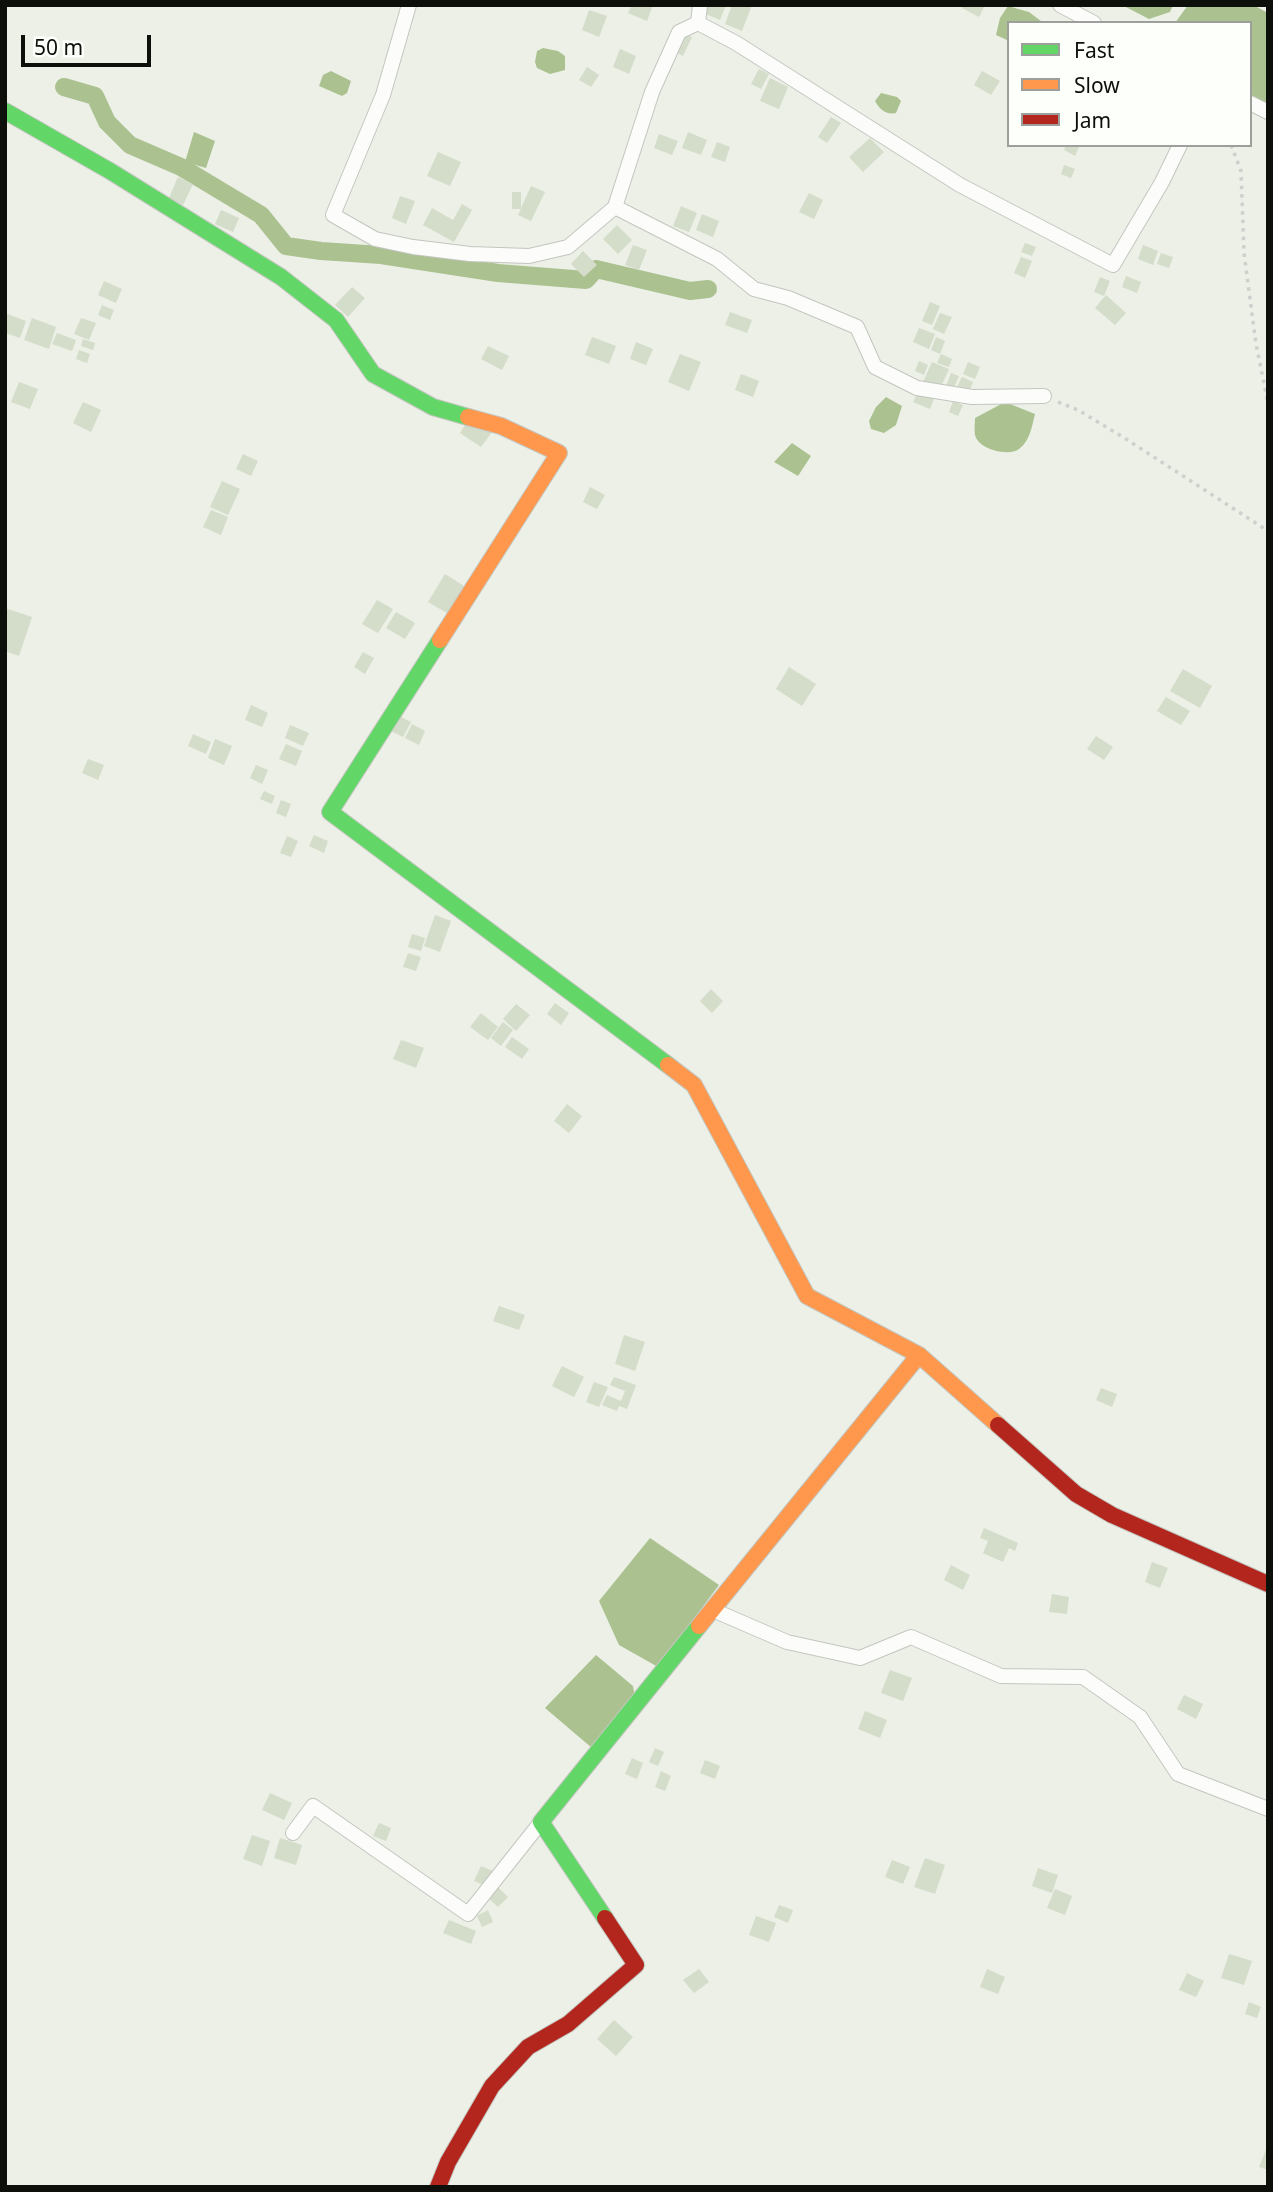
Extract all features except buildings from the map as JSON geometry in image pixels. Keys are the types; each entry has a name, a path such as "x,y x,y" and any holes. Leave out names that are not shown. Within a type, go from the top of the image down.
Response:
{"street":[{"path":"409,5 383,95 333,215 375,239 470,254 529,256 568,247 615,207 652,92 679,32 698,23"},
{"path":"698,23 701,5"},
{"path":"1060,5 1090,21"},
{"path":"698,23 736,43 960,186 1113,265 1162,182 1179,147"},
{"path":"1252,104 1268,112"},
{"path":"5,111 110,171 281,277 337,320 373,374 433,407 501,426 559,453 330,813 694,1085 807,1296 919,1355 1076,1494 1112,1515 1268,1584"},
{"path":"615,207 717,259 754,289 788,298 857,327 875,366 917,388 972,397 1044,396"},
{"path":"293,1833 313,1806 468,1914 919,1355"},
{"path":"713,1609 787,1642 859,1658 911,1637 1001,1676 1083,1677 1140,1717 1178,1774 1268,1809"},
{"path":"438,2187 492,2086 528,2047 568,2024 636,1965 541,1822"}],"path":[{"path":"1232,147 1241,172 1244,253 1256,344 1268,403"},
{"path":"1044,396 1079,410 1268,531"}],"shaded area":[{"path":"1122,5 1173,5 1170,12 1149,19"},
{"path":"1188,5 1253,5 1268,13 1268,103 1252,97 1252,21 1176,21"},
{"path":"1008,6 1029,12 1041,21 1007,21 1007,40 996,35 1000,18"},
{"path":"543,48 558,51 565,56 565,70 550,74 537,68 537,51"},
{"path":"331,71 351,81 347,93 342,96 319,86 323,75"},
{"path":"881,93 897,97 901,101 896,113 886,112 879,107 875,101"},
{"path":"194,132 215,141 206,168 185,162"},
{"path":"886,397 902,406 896,425 884,433 871,429 869,421 876,407"},
{"path":"1005,402 1035,414 1026,442 1014,451 1001,452 987,448 977,440 975,418"},
{"path":"792,443 811,456 798,476 774,462"},
{"path":"650,1538 719,1585 658,1667 619,1645 599,1601"},
{"path":"596,1655 633,1686 635,1697 592,1748 545,1708"}],"waterway":[{"path":"64,87 95,96 107,122 130,145 181,167 261,215 286,246 381,255 498,273 586,280 596,269 690,291 708,289"}],"traffic: fast":[{"path":"5,111 110,171 281,277 336,320 373,374 433,407 468,417"},
{"path":"440,640 330,812 668,1065"},
{"path":"605,1918 541,1822 699,1626"}],"traffic: slow":[{"path":"440,640 559,453 501,426 468,417"},
{"path":"668,1065 694,1085 807,1296 919,1355 998,1425"},
{"path":"699,1626 919,1355"}],"traffic: jam":[{"path":"998,1425 1076,1494 1112,1515 1268,1584"},
{"path":"438,2187 448,2162 492,2086 528,2047 568,2024 636,1965 605,1918"}]}
